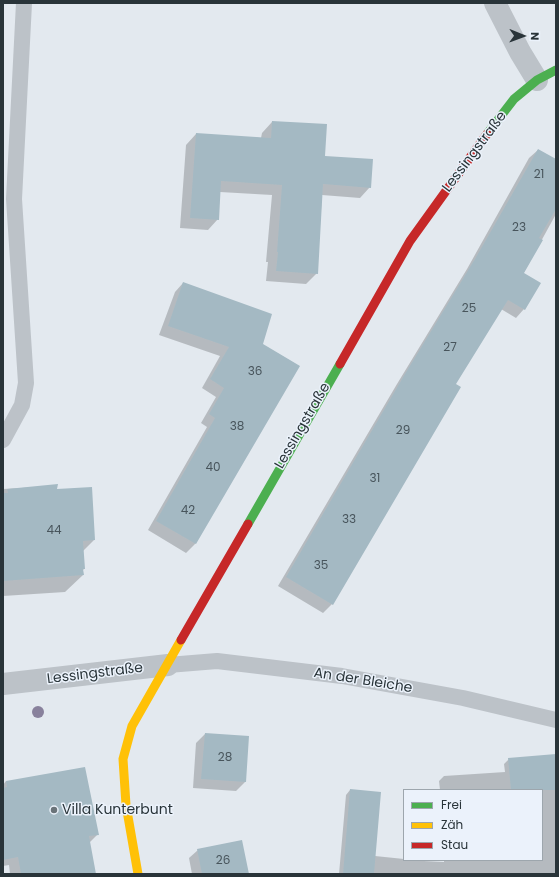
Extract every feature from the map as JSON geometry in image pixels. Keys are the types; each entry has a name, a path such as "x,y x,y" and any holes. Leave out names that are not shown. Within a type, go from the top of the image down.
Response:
{"street":[{"path":"495,3 520,52 537,80"},
{"name":"Lessingstraße","path":"3,684 168,665 410,241 484,138 514,100 537,80 556,70"},
{"path":"138,874 126,805 123,759 132,726 168,665"}],"lane":[{"path":"3,440 22,405 26,383 14,200 24,3"},
{"name":"An der Bleiche","path":"168,665 218,661 342,676 463,698 556,720"}],"building":[{"path":"272,121 327,124 325,156 373,159 371,188 323,184 318,274 276,271 282,185 221,181 219,220 190,218 196,133 271,138"},
{"path":"538,149 556,159 556,209 539,238 543,240 524,273 541,283 525,310 508,300 456,384 461,387 333,605 286,577 405,374 475,259"},
{"path":"183,282 272,314 263,344 300,366 196,544 156,521 215,418 209,414 224,388 210,379 229,347 168,326"},
{"path":"58,484 57,489 92,487 95,540 83,541 84,575 3,581 3,493 8,493 7,489"},
{"path":"205,733 249,736 246,782 201,779"},
{"path":"556,754 556,790 511,789 508,758"},
{"path":"85,767 99,835 89,836 96,874 21,874 18,857 3,860 3,788 7,787 6,781"},
{"path":"350,789 381,792 374,874 343,874"},
{"path":"242,840 249,874 202,874 197,849"}],"traffic: fast":[{"path":"487,134 514,99 537,80 556,70"},
{"path":"248,524 340,364"}],"traffic: slow":[{"path":"138,874 126,805 123,759 132,726 181,640"}],"traffic: jam":[{"path":"340,364 410,241 487,134"},
{"path":"181,640 248,524"}],"place":[{"name":"Villa Kunterbunt","path":"54,810"}]}
